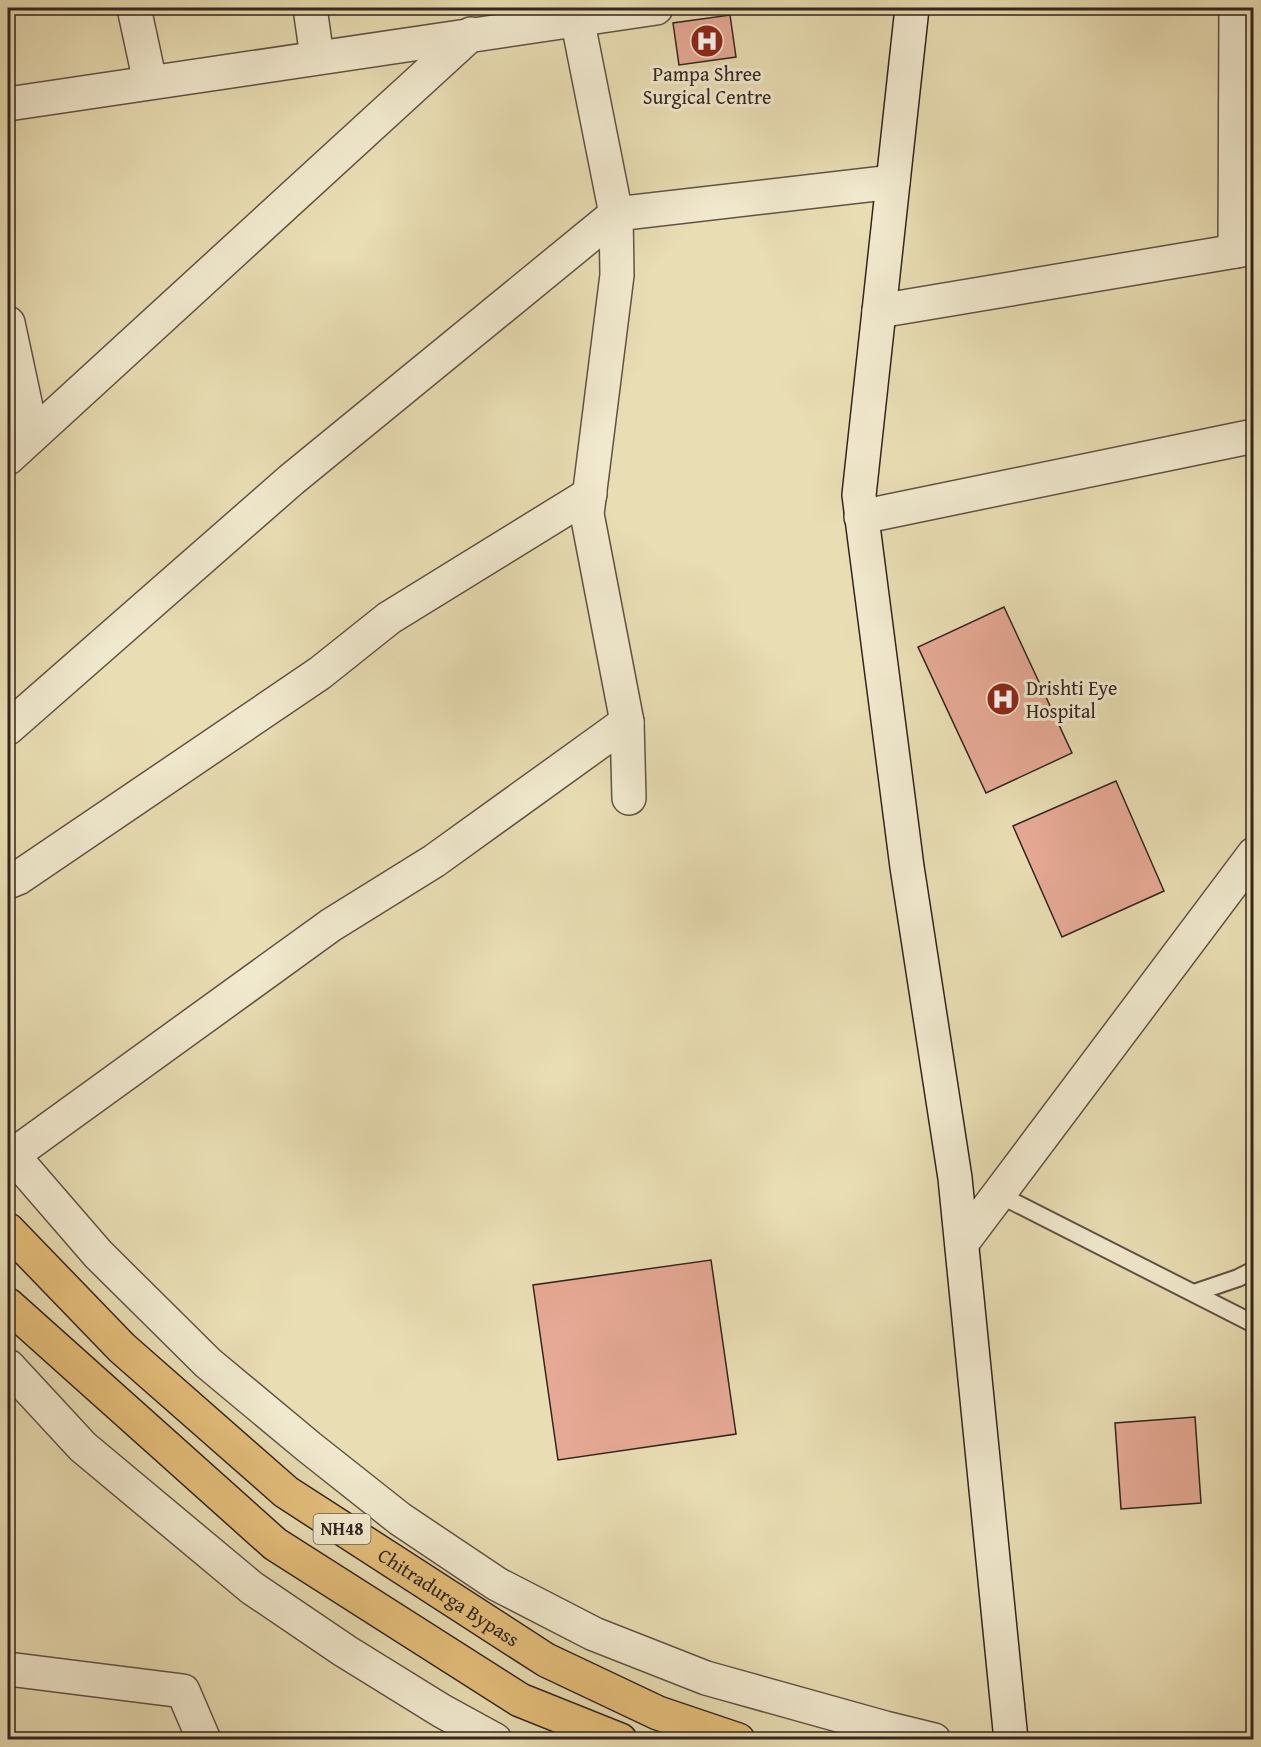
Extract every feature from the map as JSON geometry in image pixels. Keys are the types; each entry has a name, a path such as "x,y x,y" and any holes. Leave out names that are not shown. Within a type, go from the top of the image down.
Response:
{"main road":[{"name":"Chitradurga Bypass","path":"8,1230 122,1348 286,1492 546,1660 658,1713 738,1740"},
{"name":"NH48","path":"8,1305 275,1544 520,1700 620,1740"}],"street":[{"path":"134,8 150,82"},
{"path":"309,8 317,57"},
{"path":"8,104 471,34 576,13 656,8"},
{"path":"912,8 859,495 907,867 955,1178 1011,1740"},
{"path":"879,311 1244,250 1236,8"},
{"path":"576,13 616,214 617,275 587,514 627,723 628,798"},
{"path":"8,458 471,34"},
{"path":"8,728 291,480 616,214 893,182"},
{"path":"8,323 32,435"},
{"path":"861,517 1254,436"},
{"path":"8,882 18,878 320,673 389,618 590,494"},
{"path":"627,723 434,861 331,925 10,1153 98,1254 208,1363 400,1519 497,1584 594,1634 706,1678 934,1740"},
{"path":"962,1243 1254,854"},
{"path":"8,1366 82,1447 252,1588 345,1652 442,1711 495,1740"},
{"path":"8,1670 183,1690 204,1740"}],"lane":[{"path":"999,1194 1254,1324"},
{"path":"1194,1293 1254,1270"}],"building":[{"path":"730,15 736,57 679,65 673,23"},
{"path":"1004,607 1072,753 986,793 918,647"},
{"path":"1116,781 1164,891 1062,937 1013,826"},
{"path":"711,1260 736,1434 558,1460 533,1285"},
{"path":"1195,1417 1201,1503 1121,1509 1115,1423"}],"place":[{"name":"Pampa Shree Surgical Centre","path":"707,41"},
{"name":"Drishti Eye Hospital","path":"1003,699"}]}
